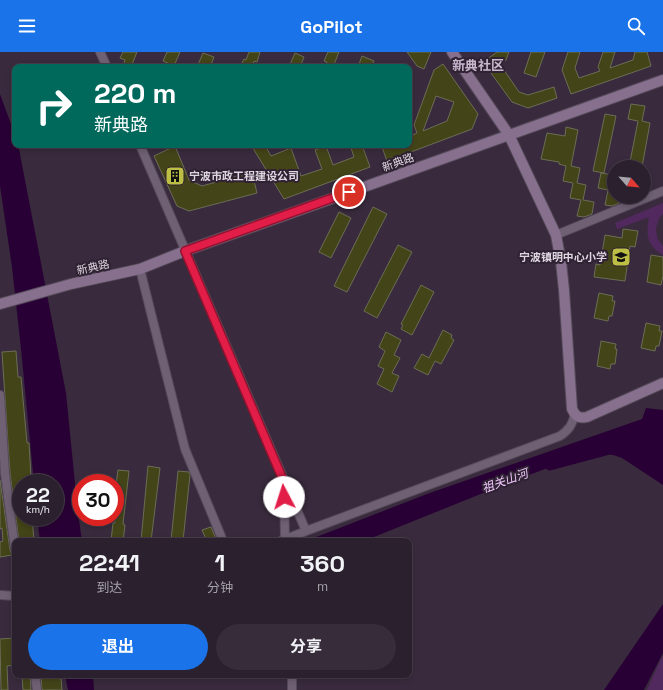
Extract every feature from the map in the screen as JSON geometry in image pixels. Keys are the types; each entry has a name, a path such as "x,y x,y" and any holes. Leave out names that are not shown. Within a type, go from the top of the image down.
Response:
{"main road":[{"path":"452,52 509,135 556,235 564,290 572,408 575,414 578,418 587,417 663,383"},
{"name":"新典路","path":"0,304 71,284 140,269 185,251 663,80"}],"street":[{"path":"100,52 105,64"},
{"path":"141,148 306,531"},
{"path":"556,235 663,191"},
{"path":"140,269 185,449 222,538"},
{"path":"0,395 5,474 14,538"},
{"path":"289,538 560,436 568,431 575,414"},
{"path":"284,482 284,538"},
{"path":"0,595 12,596"},
{"path":"35,678 37,690"},
{"path":"292,678 292,690"}],"shaded area":[{"path":"663,203 663,214 659,218 656,228 657,238 663,246 663,255 653,247 648,239 649,217 617,229 615,223"},
{"path":"663,656 663,690 647,690 661,659"}],"water":[{"path":"0,94 12,127 12,148 19,149 66,393 74,474 72,474 72,526 80,526 82,538 40,538 38,526 64,526 64,474 33,474 12,267 0,186"},
{"path":"646,408 663,410 663,485 622,458 613,455 588,453 513,481 371,538 314,538 427,494 642,419"},
{"path":"663,604 663,653 644,690 604,690"},
{"path":"66,678 93,678 94,690 68,690"}],"building":[{"path":"123,52 137,52 132,64 124,64 125,60 120,58"},
{"path":"167,52 180,52 175,64 170,64 163,61"},
{"path":"249,52 260,52 257,62 254,61 253,64 242,64 244,59 246,60"},
{"path":"328,52 339,52 334,64 326,64 327,62 324,61"},
{"path":"407,52 431,52 424,69 417,66"},
{"path":"497,52 509,52 506,60 500,64 519,92 528,95 554,87 557,98 528,108 512,102 483,62"},
{"path":"531,52 545,52 536,77 524,73"},
{"path":"568,52 580,52 575,68 579,78 600,71 598,67 603,52 615,52 610,68 633,60 635,52 647,52 651,66 571,94 562,70"},
{"path":"203,53 214,57 211,64 198,64"},
{"path":"295,53 304,57 301,64 290,64"},
{"path":"362,56 374,61 372,64 359,64"},
{"path":"443,64 478,114 472,129 387,161 382,148 412,148 412,136 417,133 414,125 434,70","holes":["436,96 454,102 447,121 423,131"]},
{"path":"631,104 645,106 642,121 650,123 643,160 630,160 638,121 628,119"},
{"path":"605,114 616,116 604,173 593,171"},
{"path":"566,127 578,130 571,166 580,168 577,183 586,185 583,200 594,202 592,214 584,217 577,216 581,200 570,198 573,183 563,181 566,166 559,164 559,162 541,159 547,133 565,136"},
{"name":"宁波市政工程建设公司","path":"171,148 176,148 189,180 202,186 252,172 257,193 189,211 177,206 154,156"},
{"path":"253,148 267,148 271,156 291,148 301,176 322,169 315,150 327,148 333,165 354,157 351,148 363,148 370,167 284,199"},
{"path":"601,173 607,174 607,190 598,188"},
{"path":"607,195 607,204 617,204 612,206 605,205"},
{"path":"373,207 387,214 347,292 334,286"},
{"path":"339,212 351,218 331,258 319,252"},
{"path":"623,229 638,231 635,247 630,246 625,281 594,277 596,264 600,265 605,235 622,238"},
{"path":"398,245 412,252 377,318 364,311"},
{"path":"651,255 663,257 663,276 661,285 647,282"},
{"path":"421,285 434,292 412,335 401,329 403,325 401,324"},
{"path":"599,293 613,296 612,301 615,301 612,316 609,316 608,321 594,318"},
{"path":"646,323 660,326 659,331 662,331 659,346 656,346 655,351 641,348"},
{"path":"443,330 452,335 451,338 454,340 441,364 435,361 428,375 414,368 422,354 429,358"},
{"path":"386,332 401,340 394,355 400,358 392,373 399,376 392,392 377,384 384,369 378,366 385,351 379,347"},
{"path":"601,341 616,344 615,349 617,349 615,364 611,364 610,369 597,366"},
{"path":"16,351 18,377 21,377 27,443 29,443 31,474 12,474 12,488 2,352"},
{"path":"148,466 160,468 151,538 141,538"},
{"path":"118,470 129,471 124,515 124,474 117,474"},
{"path":"178,471 189,472 190,475 183,538 171,538"},
{"path":"0,480 12,555 0,557 0,542 3,541 2,528 0,529"},
{"path":"125,525 123,538 111,538 113,526"},
{"path":"17,526 33,526 34,538 19,538"},
{"path":"211,527 216,538 206,538 202,530"},
{"path":"12,638 12,665 7,666 8,690 1,690 0,639"},
{"path":"22,678 30,678 31,690 23,690"},
{"path":"41,678 61,678 62,690 42,690"}],"waterway":[{"name":"祖关山河","path":"550,466 606,451"}],"place":[{"name":"宁波市政工程建设公司","path":"175,176"},
{"name":"宁波镇明中心小学","path":"621,257"}],"district":[{"name":"新典社区","path":"478,65"}],"route":[{"path":"284,497 284,482 185,251 349,192"}]}
